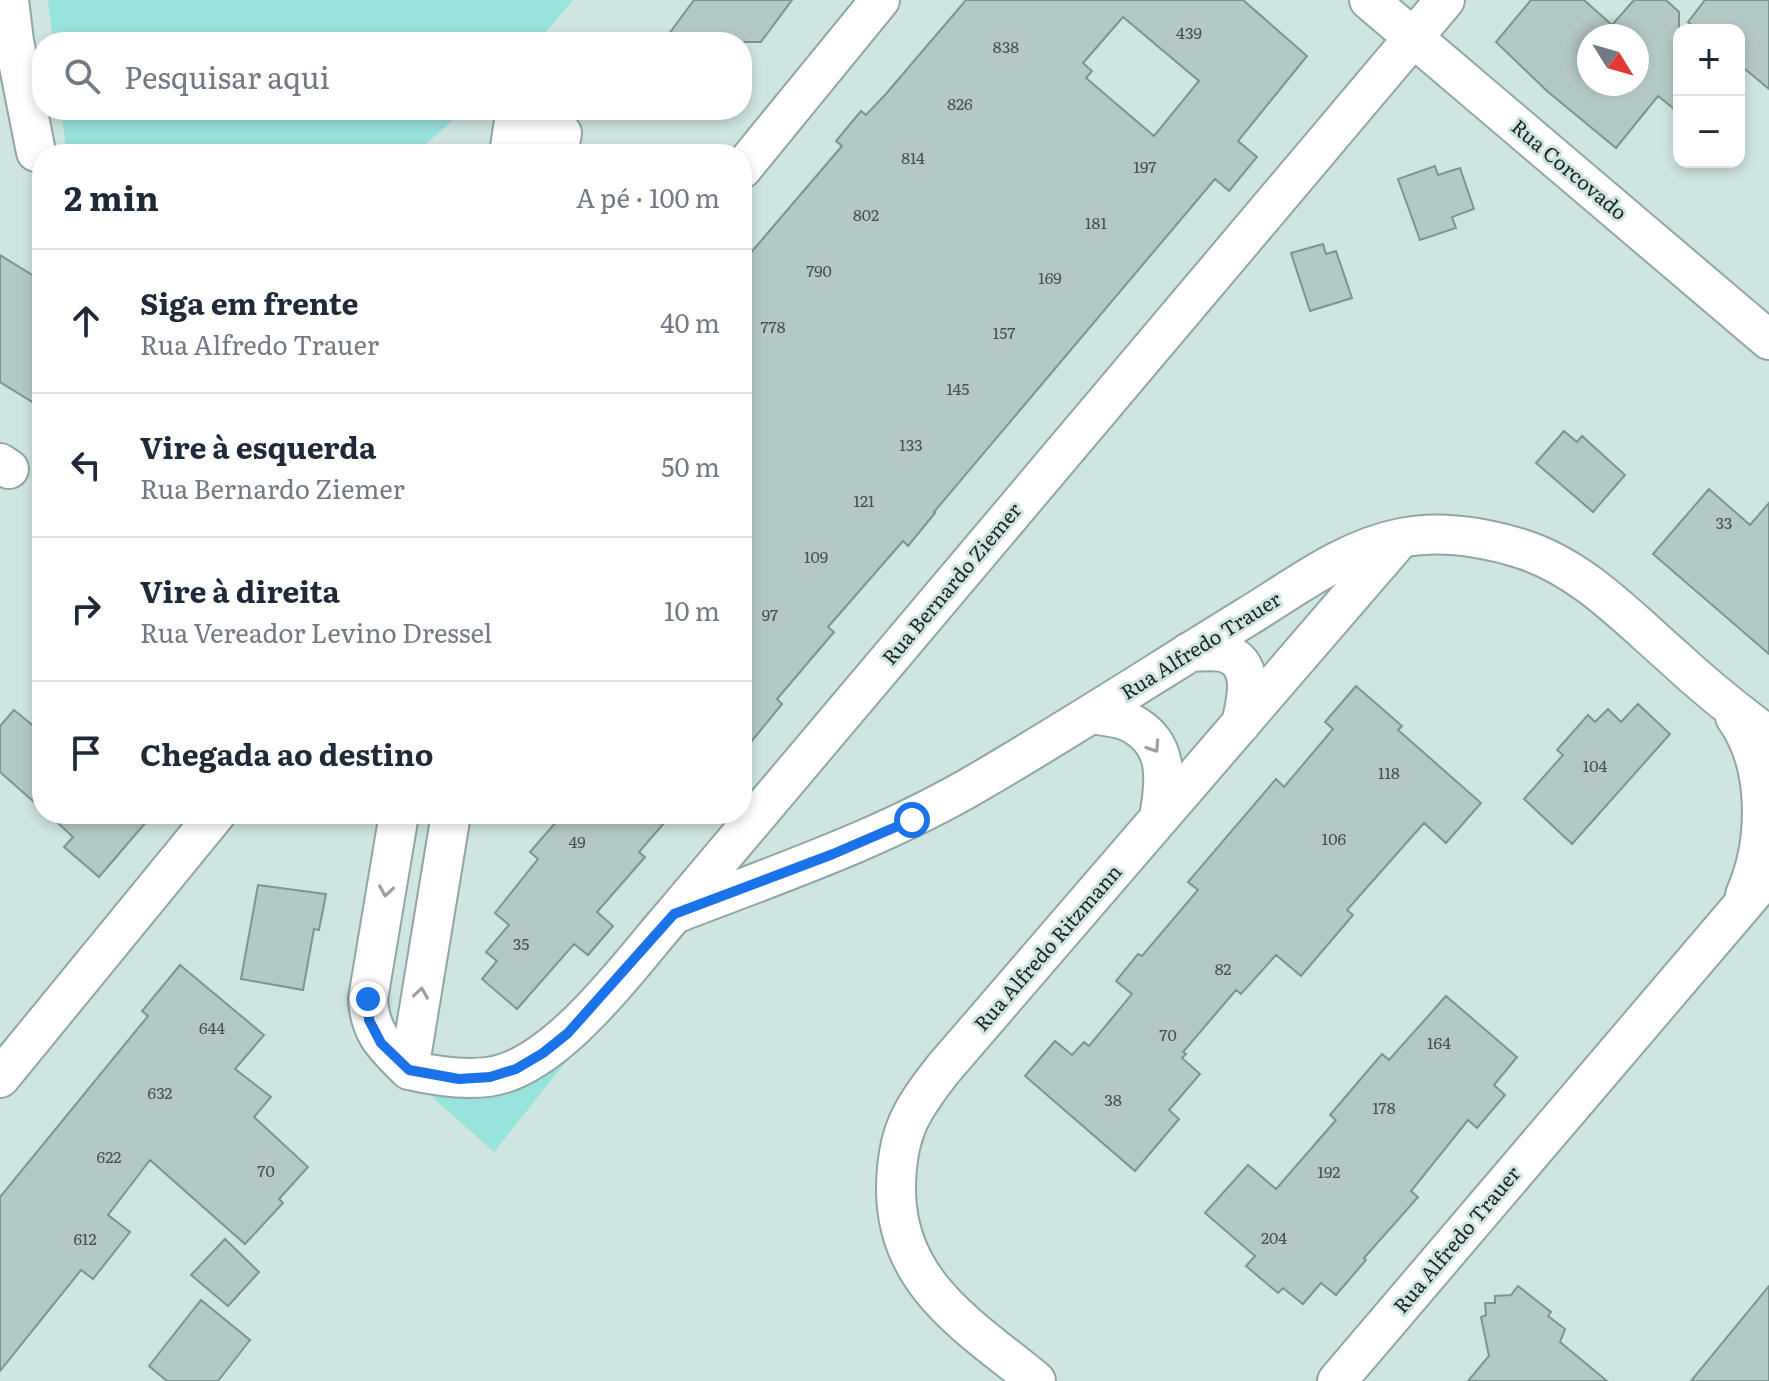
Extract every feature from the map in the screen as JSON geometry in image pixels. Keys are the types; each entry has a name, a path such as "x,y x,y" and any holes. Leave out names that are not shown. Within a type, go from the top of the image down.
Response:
{"street":[{"path":"9,0 34,144"},
{"path":"752,157 880,0"},
{"name":"Rua Corcovado","path":"1369,0 1769,340"},
{"name":"Rua Bernardo Ziemer","path":"752,821 1445,0"},
{"path":"510,144 513,127 562,133 560,144"},
{"name":"Rua Alfredo Trauer","path":"674,914 833,854 912,820 1332,565 1401,538 1467,536 1549,559 1576,574 1714,694 1769,736"},
{"name":"Rua Alfredo Ritzmann","path":"1036,1381 943,1303 923,1279 907,1252 896,1216 898,1149 907,1121 944,1068 1401,538"},
{"path":"1189,652 1223,652 1237,662 1246,675 1249,691 1241,724"},
{"name":"Rua Alfredo Trauer","path":"1714,694 1741,723 1758,750 1768,778 1768,804 1760,856 1752,881 1732,916"},
{"path":"1091,714 1127,721 1145,733 1160,755 1166,777 1159,818"},
{"path":"0,1078 208,824"},
{"path":"397,824 368,999 369,1020 381,1043 409,1070"},
{"path":"409,1070 449,824"},
{"name":"Rua Bernardo Ziemer","path":"409,1070 459,1079 490,1077 516,1069 543,1053 578,1022 750,824"},
{"name":"Rua Alfredo Trauer","path":"1337,1381 1769,874"}],"shaded area":[{"path":"48,0 573,0 546,32 52,32"},
{"path":"62,120 453,120 426,144 66,144"},
{"path":"579,1045 494,1152 430,1095 475,1097 519,1089 546,1074"}],"building":[{"path":"694,0 792,0 761,42 752,42 752,32 670,32"},
{"path":"966,0 1243,0 1307,56 1238,141 1257,157 1229,191 1215,179 908,546 903,541 828,627 834,632 777,699 782,704 752,741 752,251 842,146 836,141 861,111 866,115","holes":["1123,17 1199,81 1154,136 1086,78 1092,71 1083,63"]},
{"path":"1531,0 1584,0 1611,24 1577,24 1577,96 1649,96 1649,24 1613,24 1634,0 1666,0 1679,12 1679,24 1673,24 1673,108 1658,96 1616,148 1547,91 1496,42"},
{"path":"1705,0 1769,0 1769,89 1745,69 1745,24 1688,22"},
{"path":"1435,166 1438,175 1460,168 1474,209 1452,217 1456,228 1420,240 1398,179"},
{"path":"1323,244 1326,254 1336,251 1352,298 1310,311 1291,253"},
{"path":"0,255 32,275 32,402 0,382"},
{"path":"1564,431 1577,442 1582,436 1625,475 1593,512 1536,463"},
{"path":"1709,489 1750,525 1769,503 1769,654 1653,554"},
{"path":"1356,686 1402,726 1398,730 1481,803 1446,843 1424,823 1347,910 1353,915 1301,976 1276,955 1241,994 1236,990 1183,1052 1186,1054 1182,1058 1200,1074 1169,1110 1179,1119 1135,1171 1025,1076 1055,1041 1072,1055 1084,1042 1089,1046 1132,994 1116,981 1138,954 1142,956 1198,890 1188,882 1276,779 1284,787 1333,729 1325,722"},
{"path":"1638,704 1670,734 1572,844 1524,799 1563,755 1557,750 1588,715 1595,722 1608,709 1621,722"},
{"path":"14,710 32,725 32,800 0,772 0,726"},
{"path":"59,824 144,824 99,877 64,847 73,837"},
{"path":"554,824 663,824 639,852 645,857 597,912 613,926 588,955 574,944 517,1009 482,979 497,961 486,952 509,925 495,913 538,859 530,852"},
{"path":"258,885 326,894 319,930 314,929 303,990 241,979"},
{"path":"180,965 264,1035 235,1069 271,1097 254,1117 308,1167 279,1199 283,1203 245,1244 150,1160 108,1215 130,1232 93,1279 81,1270 0,1371 0,1197 148,1016 142,1011"},
{"path":"1446,996 1517,1057 1494,1085 1505,1095 1477,1128 1468,1120 1411,1191 1418,1197 1336,1295 1321,1283 1303,1304 1283,1288 1278,1293 1246,1266 1255,1256 1205,1213 1248,1165 1276,1189 1336,1120 1330,1115 1382,1054 1389,1060"},
{"path":"225,1239 259,1272 228,1306 191,1275"},
{"path":"1518,1286 1551,1312 1548,1316 1565,1329 1560,1342 1607,1381 1468,1381 1489,1356 1481,1317 1486,1315 1485,1303 1495,1303 1495,1296 1511,1295"},
{"path":"1769,1286 1769,1381 1691,1381"},
{"path":"201,1300 250,1340 218,1381 167,1381 149,1366"}],"route":[{"path":"368,999 369,1020 381,1043 409,1070 459,1079 490,1077 516,1069 568,1033 674,914 833,854 912,820"}]}
